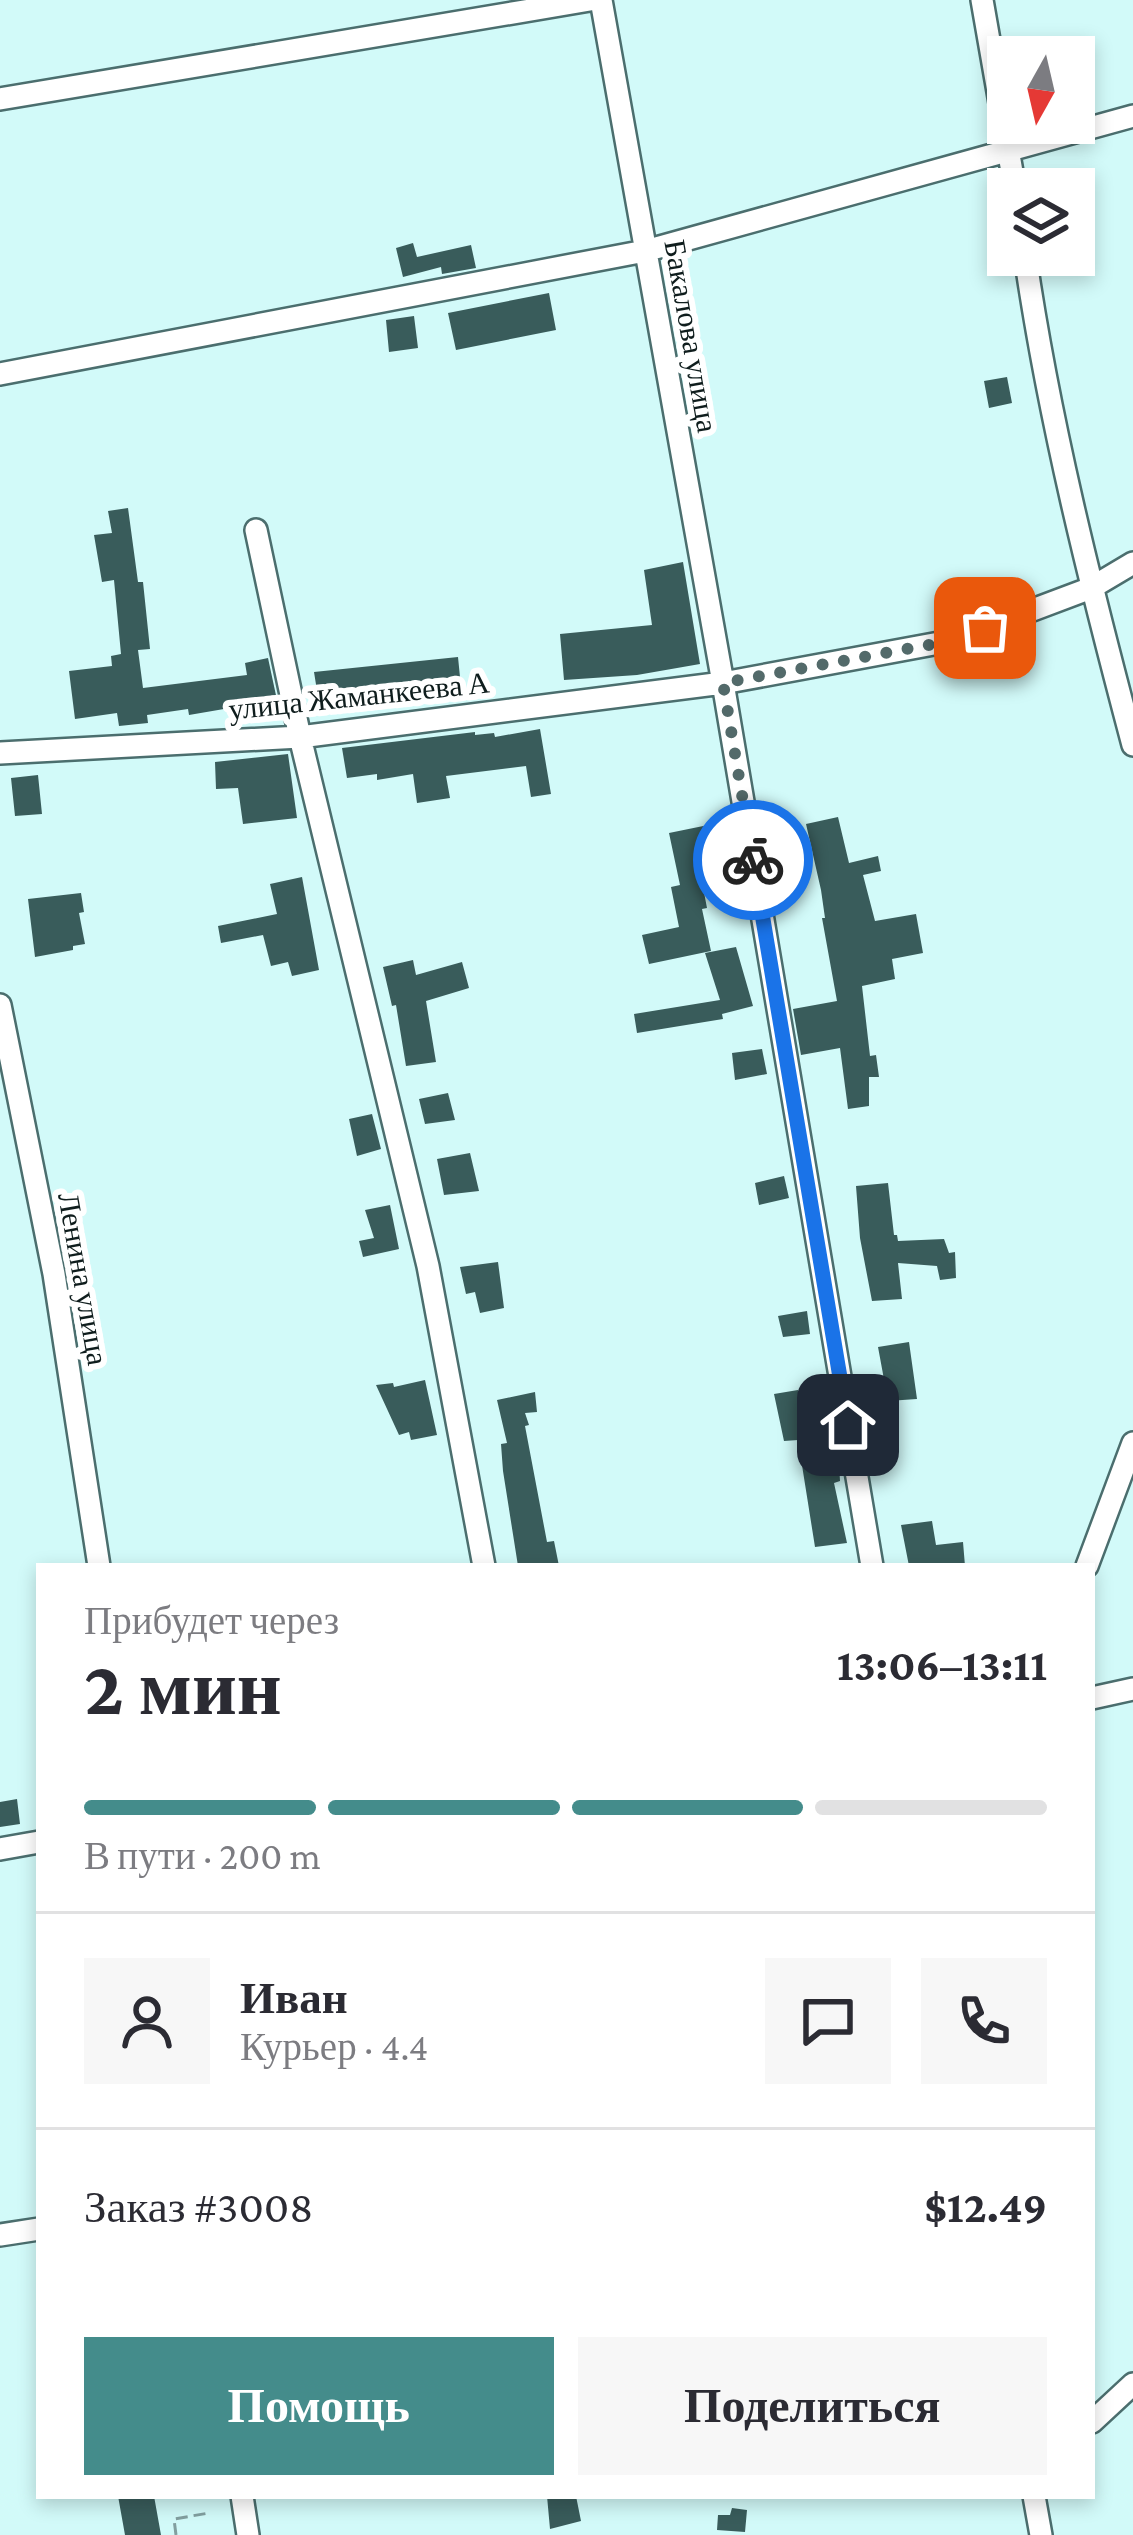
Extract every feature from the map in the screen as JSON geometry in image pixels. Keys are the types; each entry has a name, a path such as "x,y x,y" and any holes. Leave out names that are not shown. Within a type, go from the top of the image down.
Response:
{"street":[{"path":"0,99 590,0"},
{"name":"Бакалова улица","path":"601,0 723,683 871,1563"},
{"path":"982,0 1012,168"},
{"path":"0,374 646,251 1133,116"},
{"path":"1028,276 1040,356 1091,587 1133,745"},
{"path":"256,530 300,737 428,1266 483,1563"},
{"name":"улица Жаманкеева А","path":"0,753 300,737 723,683 950,641 1091,587 1133,563"},
{"name":"Ленина улица","path":"0,1005 54,1274 99,1563"},
{"path":"1088,1563 1133,1443"},
{"path":"1095,1697 1133,1689"},
{"path":"0,1849 36,1843"},
{"path":"0,2235 36,2229"},
{"path":"1095,2419 1133,2384"},
{"path":"242,2499 248,2535"},
{"path":"1035,2499 1041,2535"}],"path":[{"path":"176,2535 174,2519 208,2513"}],"building":[{"path":"413,243 417,257 471,245 476,268 442,274 441,267 403,277 396,248"},
{"path":"549,293 556,330 456,350 448,313"},
{"path":"414,316 418,348 389,352 386,320"},
{"path":"1007,377 1012,403 989,408 984,381"},
{"path":"128,508 150,649 138,650 143,688 247,675 245,663 268,658 277,700 189,715 188,709 147,715 148,723 119,726 117,713 75,719 69,671 112,666 111,656 121,654 114,580 102,582 94,535 112,533 108,511"},
{"path":"683,562 700,664 564,680 560,634 652,625 644,570"},
{"path":"458,657 461,687 437,690 436,683 374,691 376,705 359,708 357,692 318,697 314,672"},
{"path":"540,729 551,794 531,797 526,766 446,776 450,798 417,803 413,774 377,780 377,774 347,778 342,748 475,732 494,733 495,737"},
{"path":"288,754 297,818 243,824 238,788 216,789 215,762"},
{"path":"38,775 42,814 15,816 11,778"},
{"path":"838,817 849,863 878,856 881,871 863,875 875,921 916,914 923,953 892,959 895,979 862,986 870,1056 876,1055 879,1077 869,1077 869,1106 848,1109 840,1048 801,1055 793,1009 837,1001 806,824"},
{"path":"718,823 729,876 702,882 711,951 649,964 642,935 679,927 671,887 680,885 669,833"},
{"path":"302,877 319,970 292,976 288,962 271,966 263,935 221,943 218,926 277,914 270,884"},
{"path":"81,893 85,944 35,957 28,899"},
{"path":"736,947 753,1006 722,1014 723,1019 637,1033 634,1014 720,1000 705,953"},
{"path":"413,960 416,975 462,962 469,988 426,1001 436,1062 406,1066 396,1005 392,1006 383,967"},
{"path":"762,1049 767,1074 735,1080 732,1053"},
{"path":"448,1093 455,1120 425,1124 419,1099"},
{"path":"372,1114 381,1149 357,1156 349,1119"},
{"path":"470,1153 479,1191 444,1195 437,1159"},
{"path":"784,1176 789,1198 759,1205 755,1183"},
{"path":"888,1183 898,1241 944,1239 949,1253 955,1252 956,1278 940,1280 937,1266 898,1263 902,1299 872,1301 856,1186"},
{"path":"390,1205 399,1249 363,1257 359,1241 374,1238 365,1210"},
{"path":"498,1262 504,1308 480,1313 475,1292 466,1294 460,1267"},
{"path":"807,1311 810,1334 783,1337 778,1316"},
{"path":"909,1342 917,1399 888,1401 878,1347"},
{"path":"425,1380 437,1435 411,1440 409,1432 399,1435 376,1385 393,1383 394,1387"},
{"path":"798,1390 805,1424 827,1421 833,1465 839,1465 840,1481 834,1483 847,1543 815,1547 798,1440 784,1441 774,1394"},
{"path":"535,1392 537,1412 525,1413 529,1425 525,1426 547,1542 554,1541 558,1563 518,1563 503,1471 501,1444 507,1443 497,1400"},
{"path":"932,1521 936,1545 963,1542 965,1563 908,1563 901,1525"},
{"path":"17,1799 20,1824 0,1827 0,1802"},
{"path":"119,2499 155,2499 161,2535 125,2535"},
{"path":"547,2499 577,2499 581,2521 550,2529"},
{"path":"732,2508 747,2510 745,2532 717,2530 718,2515 730,2515"}],"way so far":[{"path":"753,860 723,683 950,641 985,628"}],"route":[{"path":"753,860 848,1425"}]}
